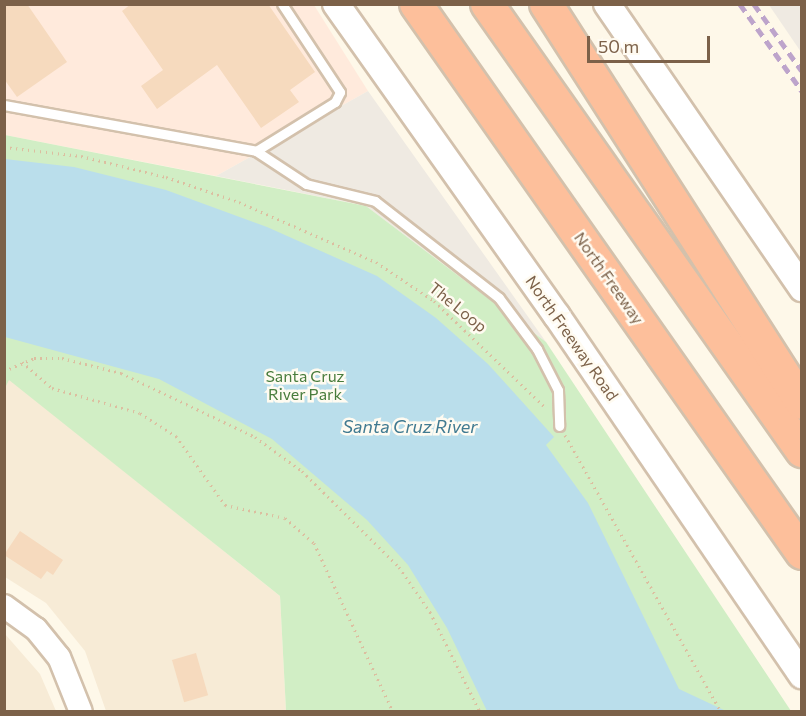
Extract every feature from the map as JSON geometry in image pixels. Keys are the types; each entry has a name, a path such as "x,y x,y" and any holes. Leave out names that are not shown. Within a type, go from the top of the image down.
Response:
{"highway":[{"path":"392,4 622,297"},
{"name":"North Freeway","path":"416,4 801,553"},
{"path":"487,4 801,451"},
{"path":"546,4 801,403"}],"main road":[{"name":"North Freeway Road","path":"336,4 557,316 801,675"},
{"path":"607,4 801,288"}],"street":[{"path":"4,606 36,629 59,657 81,711"}],"lane":[{"path":"256,151 335,102 340,92 282,4"},
{"path":"4,105 256,151 297,180 375,201 499,298 537,349 558,390 559,426"}],"path":[{"name":"The Loop","path":"4,147 81,156 166,177 376,261 483,343 559,426 711,687 721,711"},
{"path":"4,371 22,362 62,358 121,373 255,437 302,471 399,567 430,612 480,711"},
{"path":"22,362 52,388 140,413 184,444 207,487 225,505 285,518 314,543 393,711"}],"shaded area":[{"path":"4,5 314,5 368,91 216,176 5,135"},
{"path":"769,5 801,5 801,52"},
{"path":"368,91 546,342 366,206 216,176"},
{"path":"9,379 280,596 286,711 106,711 85,651 46,603 5,577 4,388"},
{"path":"5,634 40,674 56,711 5,711"}],"green space":[{"name":"Santa Cruz River Park","path":"5,135 366,206 546,342 791,711 286,711 280,596 9,380 5,388"}],"water":[{"name":"Santa Cruz River","path":"5,159 74,167 166,190 267,227 377,276 436,318 488,364 554,437 546,445 588,503 679,689 726,711 487,711 447,628 408,565 367,520 272,439 159,379 5,337"}],"building":[{"path":"4,4 27,4 67,62 17,97 4,79"},
{"path":"131,4 268,4 315,72 290,90 299,102 261,128 217,65 157,109 141,86 163,70 122,11"},
{"path":"20,531 63,560 53,575 47,571 41,579 4,555"},
{"path":"196,653 208,695 184,702 172,660"}],"railway":[{"path":"740,4 802,91"},
{"path":"754,4 802,71"}]}
